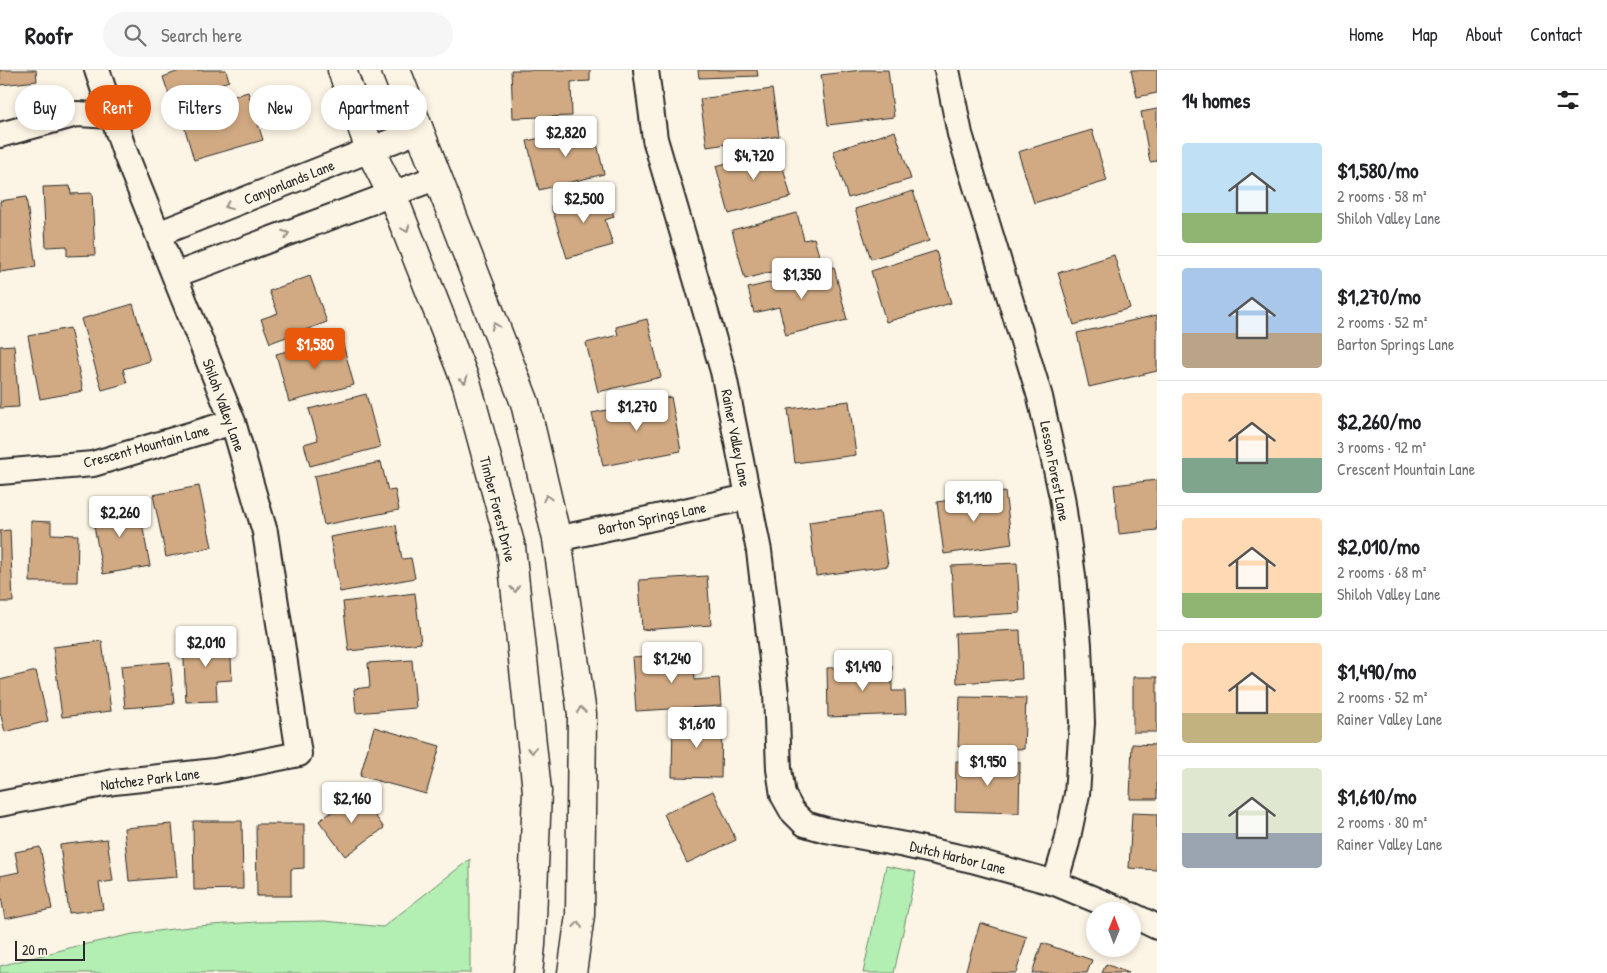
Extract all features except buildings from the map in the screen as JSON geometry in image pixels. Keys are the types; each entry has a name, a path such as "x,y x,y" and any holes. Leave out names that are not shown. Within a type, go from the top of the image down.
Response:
{"main road":[{"name":"Timber Forest Drive","path":"342,70 370,150 392,194 467,385 510,547 537,791 532,945 528,973"},
{"path":"396,70 402,85"},
{"path":"420,130 525,403 557,539 582,714 580,915 572,973"}],"street":[{"name":"Shiloh Valley Lane","path":"97,70 102,85"},
{"name":"Rainer Valley Lane","path":"646,70 655,139 722,371 759,551 776,693 779,769 783,795 792,811"},
{"name":"Lesson Forest Lane","path":"947,70 960,134 1040,397 1062,496 1073,576 1079,645 1082,723 1077,794 1067,842 1055,883"},
{"path":"0,135 77,114 85,114"},
{"name":"Shiloh Valley Lane","path":"117,130 232,422 265,532 299,754"},
{"name":"Canyonlands Lane","path":"158,234 420,130"},
{"path":"175,275 438,177"},
{"name":"Crescent Mountain Lane","path":"0,472 93,464 232,422"},
{"name":"Barton Springs Lane","path":"557,539 748,497"},
{"name":"Natchez Park Lane","path":"0,804 114,782 215,771 299,754"},
{"name":"Dutch Harbor Lane","path":"792,811 805,824 826,830 905,844 963,857 1055,883 1101,902"},
{"path":"1141,919 1157,927"}],"green space":[{"path":"470,859 470,973 0,973 0,966 77,946 133,934 197,926 257,922 325,921 383,927"},
{"path":"886,866 916,872 894,973 863,973"}]}
